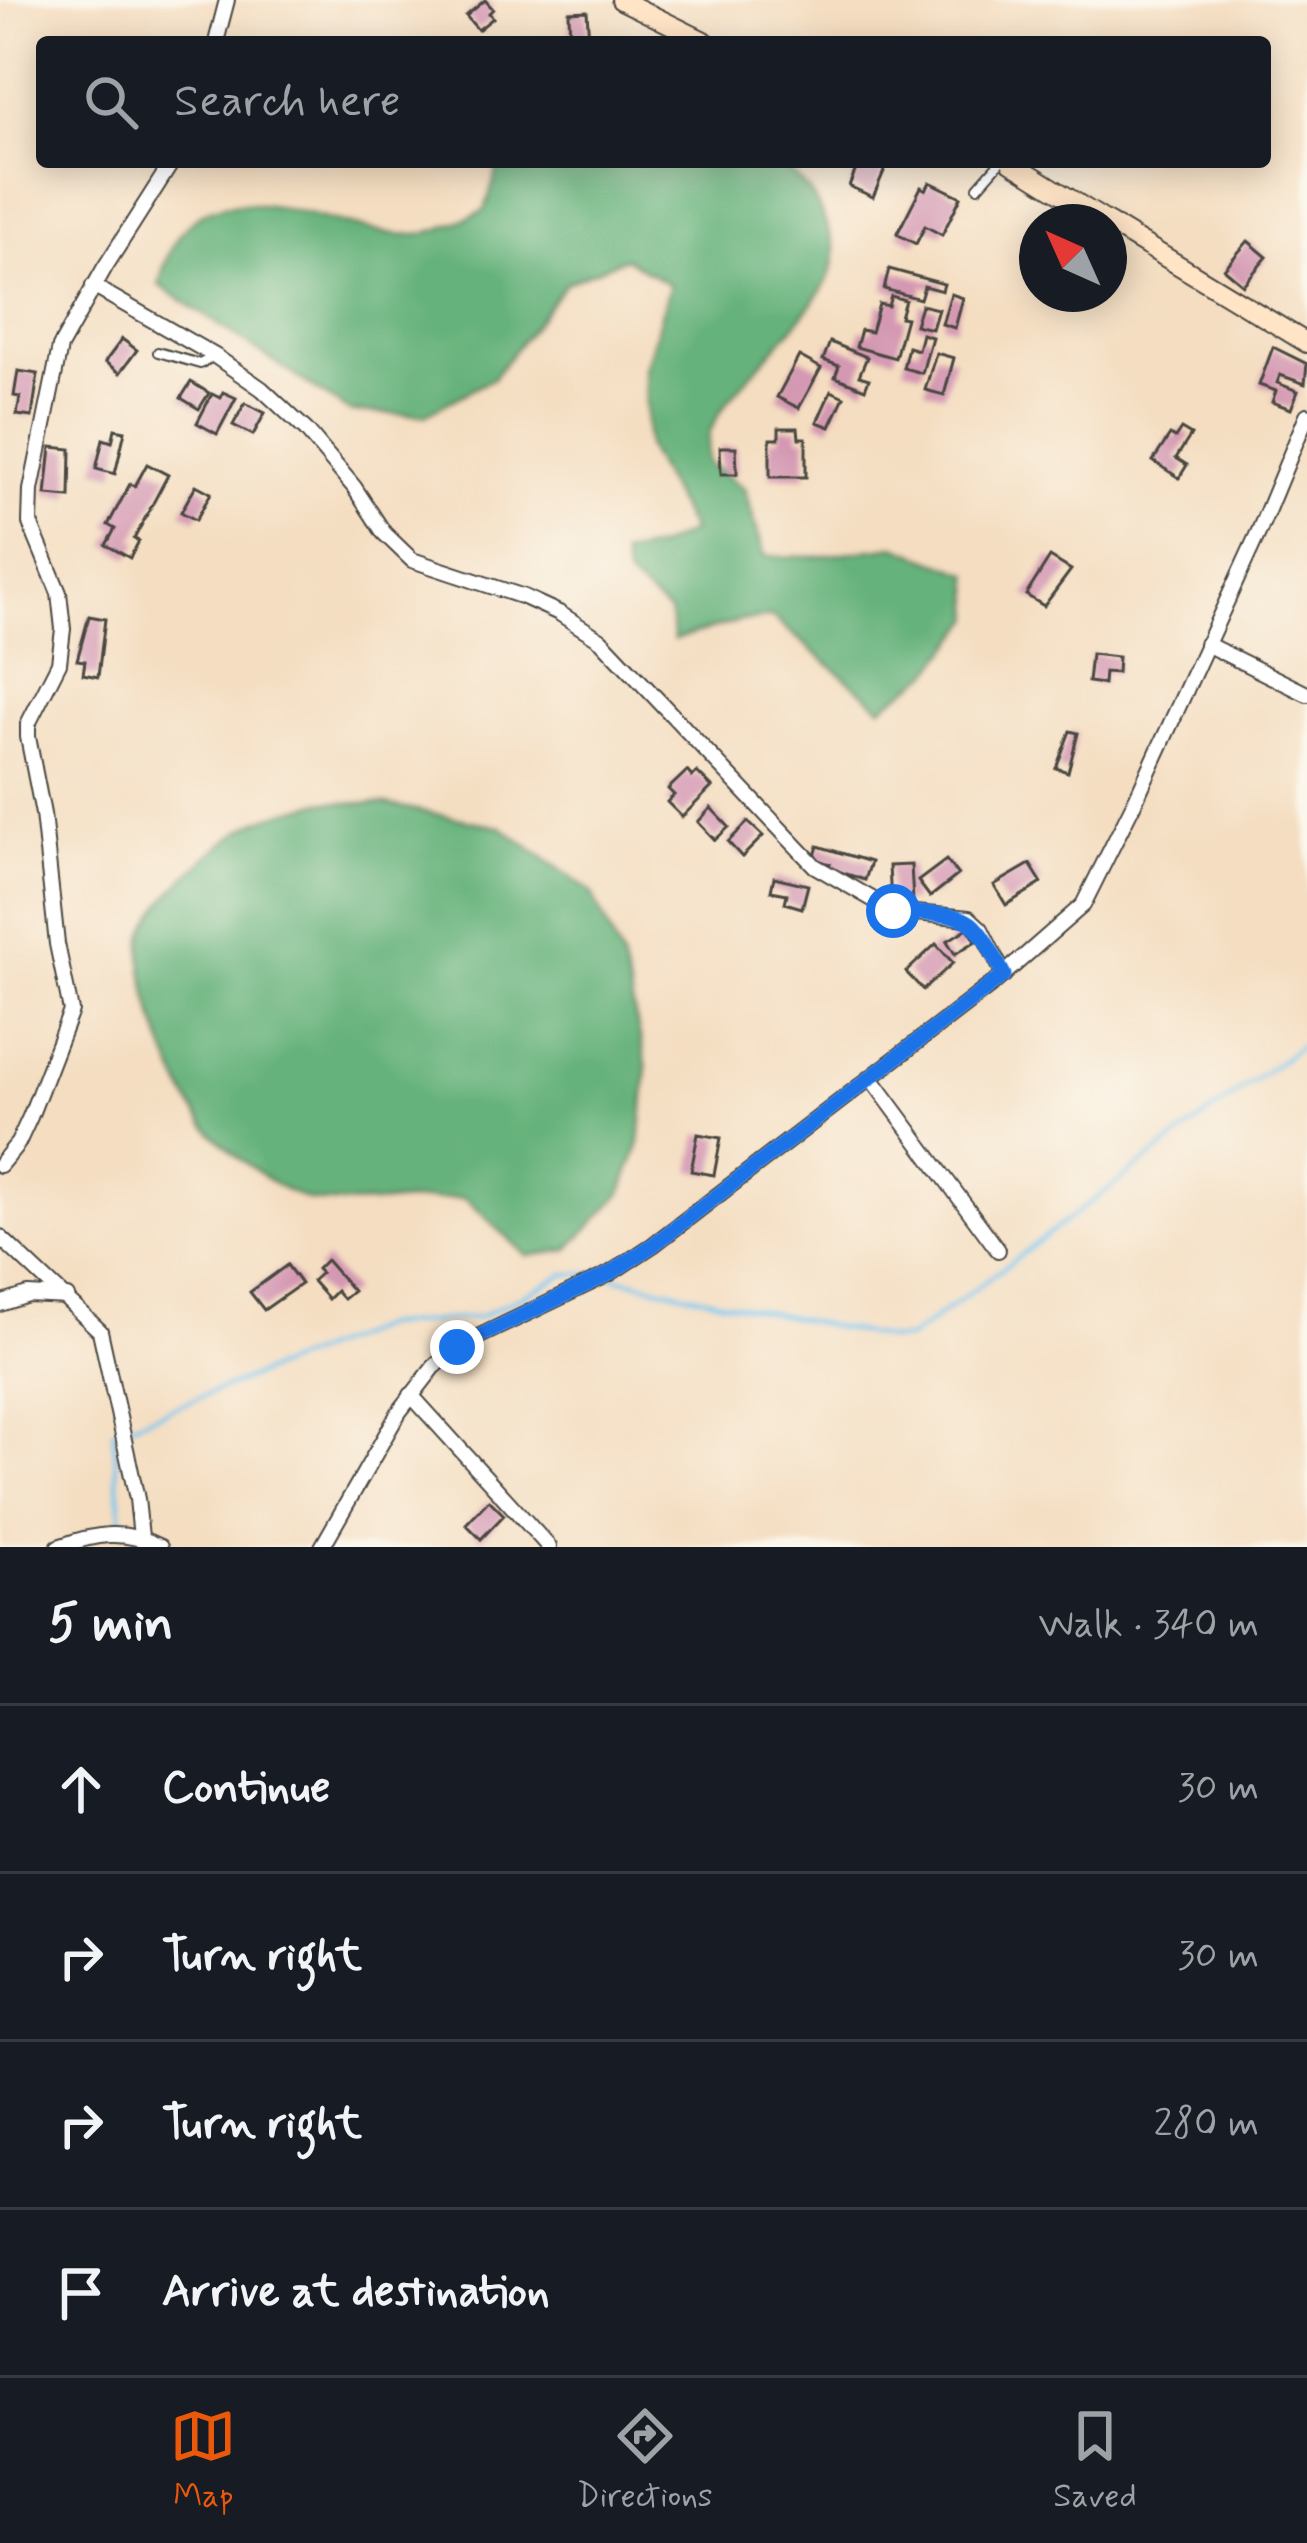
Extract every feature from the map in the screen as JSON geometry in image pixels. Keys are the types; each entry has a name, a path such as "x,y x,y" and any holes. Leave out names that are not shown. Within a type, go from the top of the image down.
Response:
{"street":[{"path":"218,36 227,0"},
{"path":"621,0 668,35"},
{"path":"0,1165 30,1117 71,1011 28,737 28,724 59,663 63,628 59,592 30,523 31,490 60,347 168,168"},
{"path":"1021,168 1078,204"},
{"path":"1127,235 1307,344"},
{"path":"93,286 215,356 262,389 306,430 354,487 384,533 412,560 439,573 524,597 601,640 815,866 893,911 969,918 981,929 1004,975"},
{"path":"322,1547 411,1395 457,1347 609,1274 653,1245 1064,924 1095,885 1307,415"},
{"path":"1206,644 1307,694"},
{"path":"871,1078 998,1250"},
{"path":"0,1237 100,1331 141,1537"},
{"path":"0,1304 28,1294 68,1297"},
{"path":"411,1395 549,1547"},
{"path":"58,1547 106,1533 141,1537 160,1547"}],"lane":[{"path":"978,187 995,168"},
{"path":"158,352 200,364 215,356"}],"green space":[{"path":"498,168 781,168 808,190 833,242 831,272 800,319 719,414 709,435 707,463 744,488 765,556 816,557 895,546 970,574 973,618 929,674 881,707 772,617 739,621 674,640 669,612 627,577 622,555 658,547 692,532 647,448 645,369 670,285 625,258 566,283 493,378 425,415 350,412 159,285 175,243 196,218 223,206 254,204 397,234 442,228 485,210"},
{"path":"322,802 386,804 501,827 591,892 622,959 647,1067 640,1143 621,1194 568,1250 527,1256 465,1198 355,1203 300,1197 237,1156 194,1109 170,1061 151,1005 142,954 144,935 174,889 239,832 260,820"}],"building":[{"path":"485,0 493,9 489,13 493,18 478,30 466,16"},
{"path":"587,11 589,36 570,36 569,12"},
{"path":"856,168 885,168 873,197 849,186"},
{"path":"930,182 961,197 942,235 925,226 916,244 897,234 921,187 926,190"},
{"path":"1248,241 1267,257 1243,285 1224,269"},
{"path":"889,269 944,284 942,291 924,286 920,299 884,289"},
{"path":"951,294 963,298 955,328 942,324"},
{"path":"891,296 905,300 900,317 906,318 895,358 856,347 861,330 871,332 879,304 888,306"},
{"path":"921,305 938,309 932,329 915,325"},
{"path":"922,334 932,337 922,373 903,368 908,347 918,350"},
{"path":"122,339 137,350 120,373 105,362"},
{"path":"830,342 867,357 859,376 869,379 865,389 835,377 839,366 823,360"},
{"path":"1273,347 1307,364 1305,384 1280,375 1277,383 1298,391 1291,409 1272,402 1276,391 1259,385"},
{"path":"936,353 954,358 944,395 925,390"},
{"path":"799,356 821,368 799,408 777,397"},
{"path":"18,371 38,374 32,417 17,415"},
{"path":"191,382 209,393 199,409 181,398"},
{"path":"831,391 844,397 830,427 817,422"},
{"path":"223,392 236,398 217,434 197,423 212,394 220,398"},
{"path":"245,403 265,413 253,435 233,425"},
{"path":"779,428 798,428 799,438 806,438 806,477 770,477 770,439 779,439"},
{"path":"115,429 125,431 115,474 96,469 103,439 112,442"},
{"path":"1181,429 1191,435 1176,458 1187,465 1179,478 1153,461 1170,435 1175,438"},
{"path":"51,447 71,449 70,497 46,495"},
{"path":"720,447 736,447 737,474 721,474"},
{"path":"147,464 168,475 134,539 139,541 130,558 106,545 115,529 108,525"},
{"path":"196,485 211,493 196,520 181,512"},
{"path":"1050,557 1071,570 1044,606 1026,595"},
{"path":"89,616 105,619 98,677 83,674 85,661 77,660"},
{"path":"1091,654 1118,657 1117,673 1104,672 1103,684 1088,682"},
{"path":"1070,731 1078,733 1068,772 1056,768"},
{"path":"687,771 692,777 697,772 712,787 682,817 667,802 674,795 668,789"},
{"path":"711,808 729,827 715,840 698,822"},
{"path":"748,822 763,836 742,857 728,842"},
{"path":"818,846 871,862 865,880 814,859"},
{"path":"946,860 958,875 930,897 918,881"},
{"path":"1030,864 1042,883 1006,905 994,885"},
{"path":"911,865 913,902 891,903 889,866"},
{"path":"774,877 808,885 802,908 785,903 787,894 771,891"},
{"path":"968,928 976,941 955,954 947,941"},
{"path":"936,944 953,963 923,990 906,972"},
{"path":"698,1134 721,1138 714,1175 691,1171"},
{"path":"326,1260 353,1291 343,1299 336,1291 328,1299 312,1281"},
{"path":"287,1265 301,1284 264,1310 250,1292"},
{"path":"489,1500 504,1515 481,1539 466,1524"}],"waterway":[{"path":"613,1277 893,1340 908,1339 1307,1041"},
{"path":"127,1426 382,1326 480,1317 565,1274 601,1274"},
{"path":"116,1430 122,1529"}],"route":[{"path":"457,1347 609,1274 653,1245 1004,975 981,929 969,918 893,911"}]}
